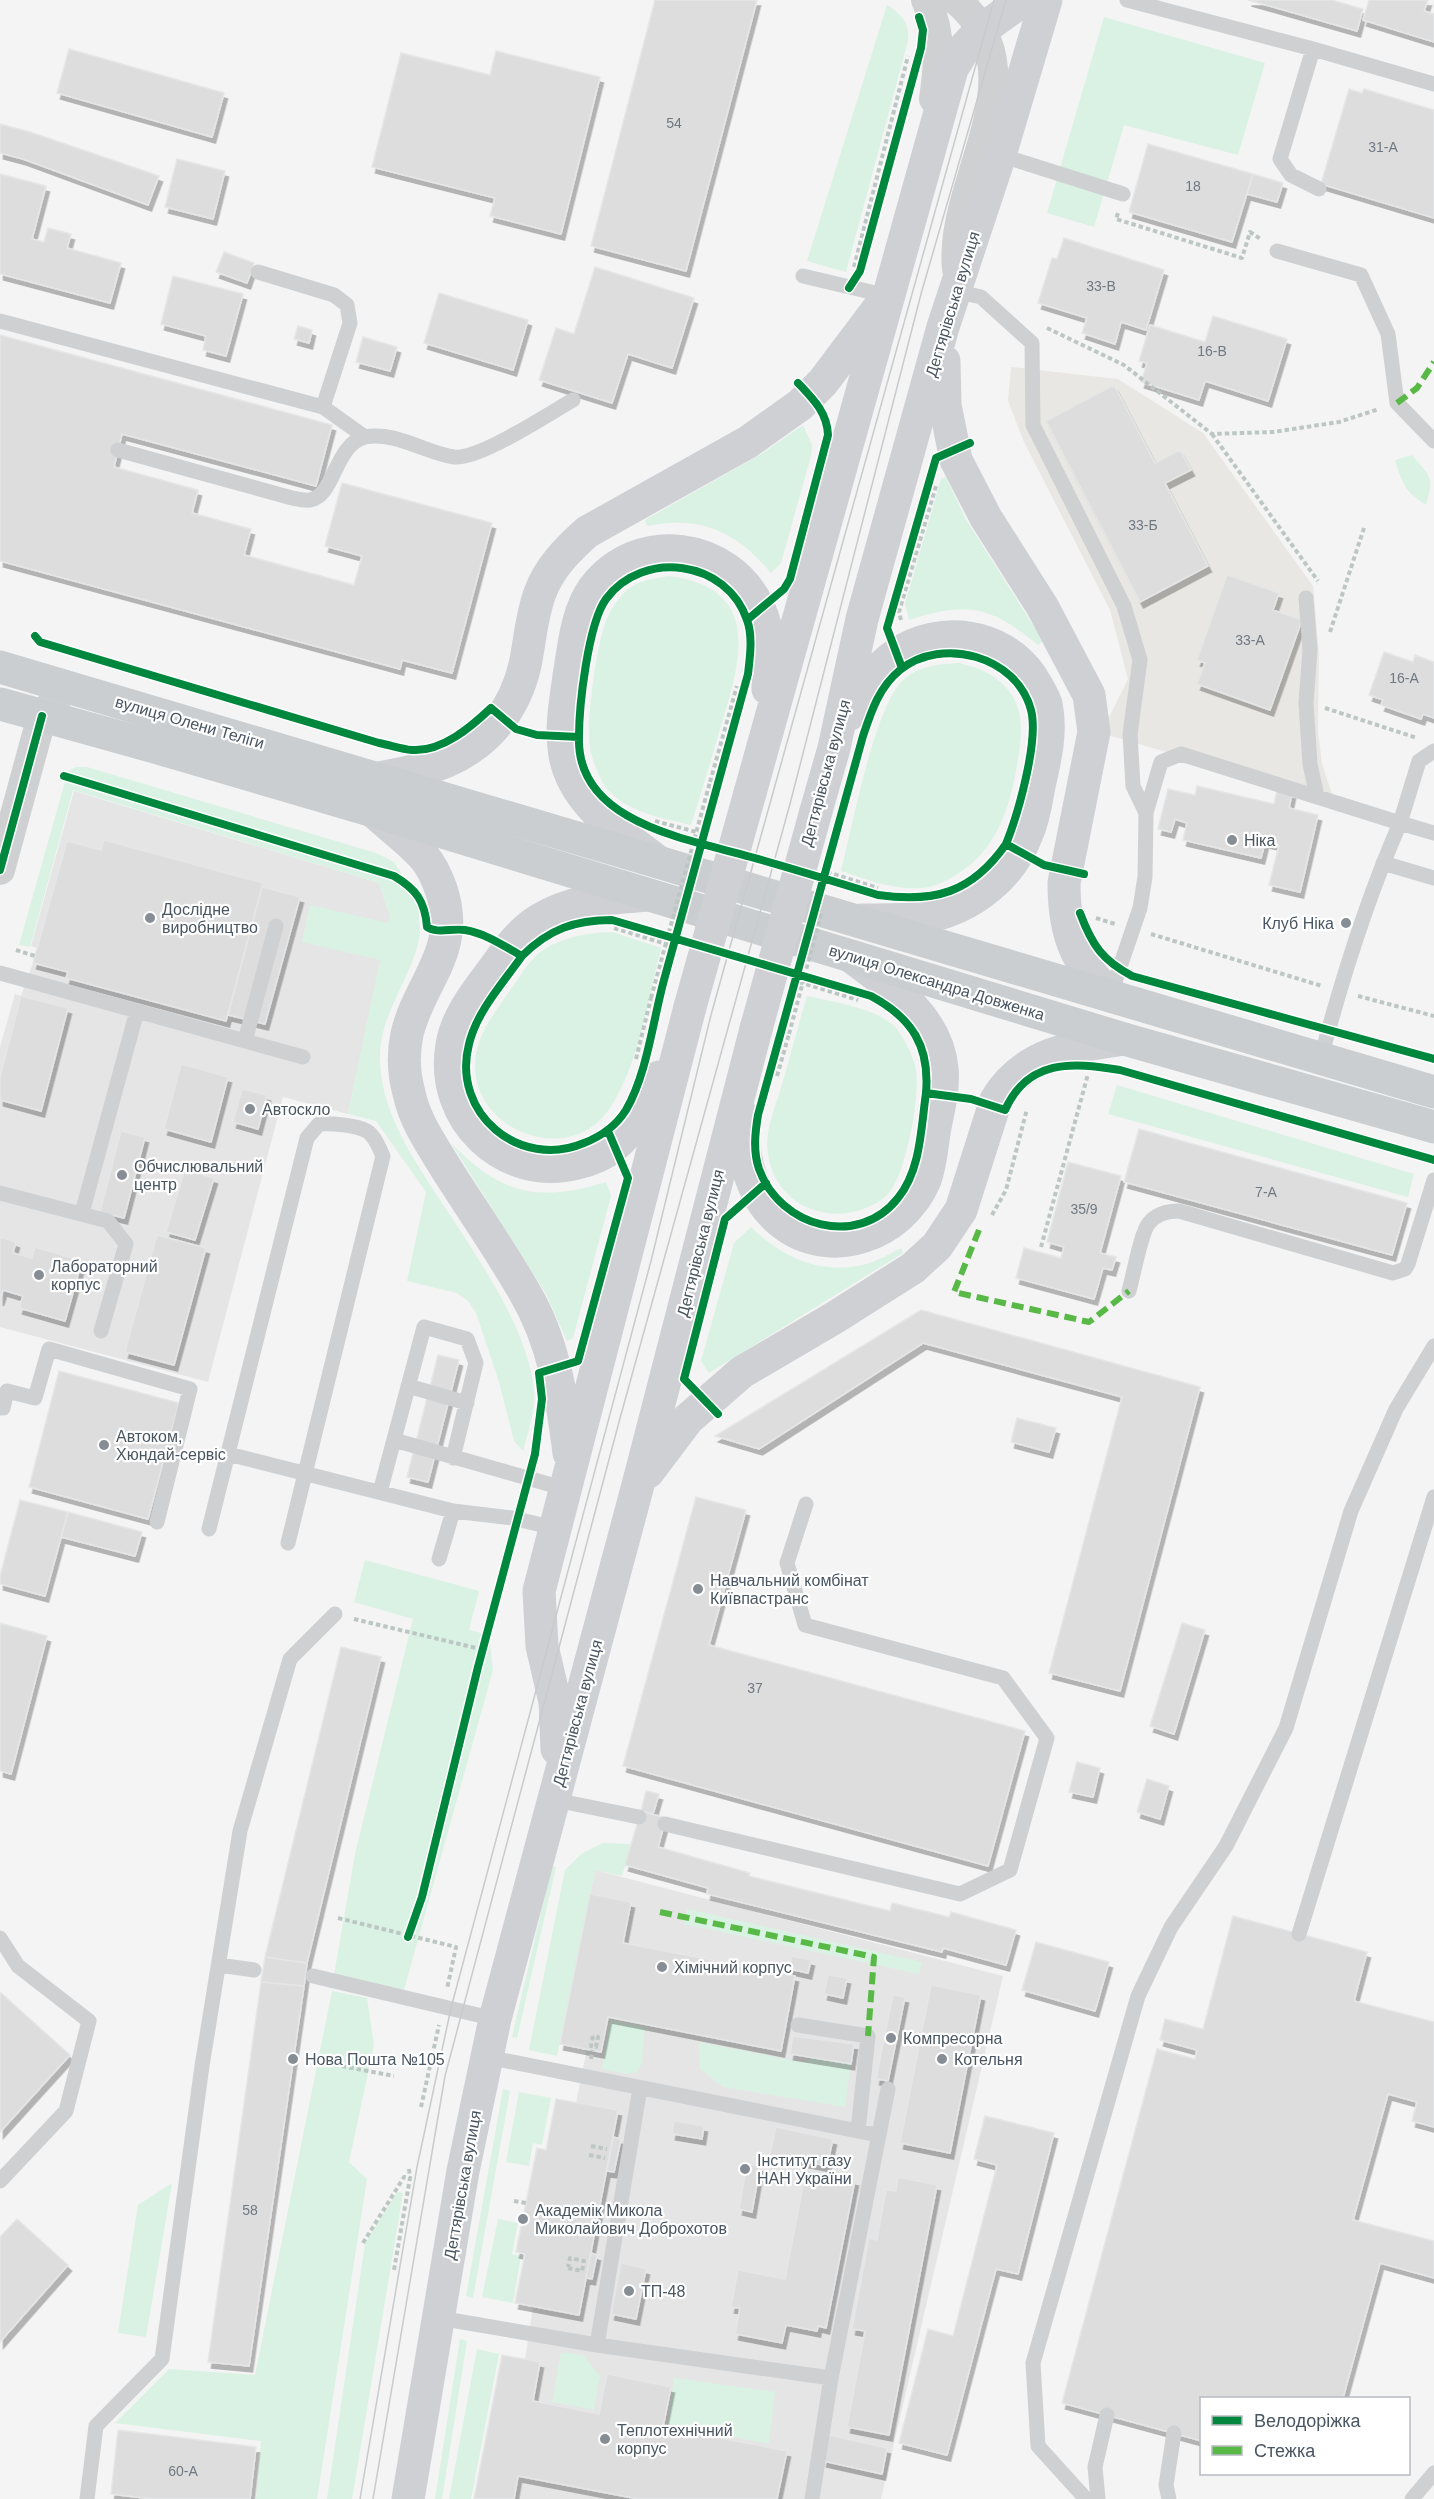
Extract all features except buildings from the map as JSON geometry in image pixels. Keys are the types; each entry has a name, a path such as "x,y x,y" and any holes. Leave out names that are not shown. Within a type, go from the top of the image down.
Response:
{"main road":[{"path":"557,1790 555,1702 542,1646 539,1591 690,1007 952,69 966,46 980,31 1023,0"},
{"name":"Дегтярівська вулиця","path":"408,2499 463,2171 495,2019 638,1485 740,1086 776,1032 816,811 834,748 862,619 943,327 1000,155 1046,0"},
{"path":"380,778 445,762 483,738 503,718 512,704 525,664 533,616 540,593 550,572 567,550 587,532 748,442 800,405 823,382 888,296"},
{"path":"943,327 945,405 955,456 986,519 1042,606 1089,694 1094,732 1064,883 1064,906 1068,927 1080,958 1110,996"},
{"path":"657,861 600,816 581,793 570,771 564,749 564,712 575,635 583,609 593,589 609,572 631,559 671,549 689,551 708,557 741,579 760,610 766,630 769,659 766,735"},
{"path":"834,748 876,670 903,650 932,638 953,635 988,644 1012,656 1030,675 1046,704 1047,749 1028,833 1013,864 999,879 960,906 941,913 914,919 852,921"},
{"name":"вулиця Олени Теліги","path":"0,667 380,778"},
{"name":"вулиця Олени Теліги","path":"0,704 373,811"},
{"name":"вулиця Олександра Довженка","path":"380,778 852,921 1434,1092"},
{"path":"373,811 425,858 437,880 446,905 447,930 439,964 421,998 407,1035 404,1067 409,1094 420,1126 525,1293 540,1322 554,1361 568,1479"},
{"name":"вулиця Олександра Довженка","path":"373,811 1124,1039 1434,1127"},
{"path":"649,895 593,900 565,908 538,920 520,936 476,992 460,1020 452,1045 451,1076 457,1102 469,1125 487,1143 508,1158 548,1168 587,1161 615,1145 646,1105 690,1007"},
{"path":"740,1086 746,1166 758,1192 781,1222 798,1232 826,1240 836,1242 857,1239 876,1232 899,1218 914,1200 925,1179 939,1106 942,1068 936,1046 923,1020 905,999 846,954"},
{"path":"638,1485 688,1419 742,1372 913,1268 937,1246 961,1210 996,1100 1004,1087 1021,1070 1044,1056 1074,1047 1124,1039"}],"street":[{"path":"926,0 934,16 939,35 938,69 927,152"},
{"path":"956,0 974,19 990,54 995,73 992,104 957,233 956,284"},
{"path":"0,870 42,716 50,704 64,692 79,689"}],"lane":[{"path":"1127,0 1313,49 1434,84"},
{"path":"1313,49 1280,159 1291,175 1319,189"},
{"path":"1000,155 1123,194"},
{"path":"1277,251 1361,275 1388,334 1397,403 1434,441"},
{"path":"258,272 334,295 347,305 350,323 323,406"},
{"path":"803,276 888,296"},
{"path":"956,284 981,297 1032,343 1033,425 1124,606 1140,660 1130,734 1133,786 1146,813"},
{"path":"0,321 323,406 365,438"},
{"path":"118,450 292,498 311,500 323,493 336,464 349,446 365,438 387,438 454,457 465,457 482,451 573,400"},
{"path":"1306,598 1310,650 1306,703 1310,764 1317,796"},
{"path":"1321,1058 1338,991 1383,863 1400,823 1419,760 1429,746"},
{"path":"1110,996 1140,908 1145,877 1146,813 1161,762 1181,754 1434,833"},
{"path":"1383,863 1434,878"},
{"path":"245,1041 276,926"},
{"path":"0,973 303,1057"},
{"path":"82,1213 137,1011"},
{"path":"209,1529 308,1138 319,1124 333,1123 367,1131 381,1139 383,1156 288,1543"},
{"path":"1129,1292 1147,1225 1168,1211 1179,1211 1399,1273 1408,1264 1434,1180"},
{"path":"0,1193 108,1221 126,1244 101,1331"},
{"path":"380,1492 424,1327 467,1339 476,1363 453,1458"},
{"path":"1086,2499 1038,2446 1033,2363 1138,1996 1171,1928 1226,1846 1286,1728 1351,1511 1396,1408 1434,1346"},
{"path":"0,1408 3,1408 8,1391 35,1398 49,1349 190,1389 157,1522"},
{"path":"408,1386 467,1403"},
{"path":"394,1440 453,1458 568,1479"},
{"path":"228,1454 453,1511 512,1518 555,1528"},
{"path":"1299,1934 1434,1497"},
{"path":"665,1824 960,1894 1010,1870 1047,1738 1003,1678 805,1625 787,1563 806,1504"},
{"path":"440,1560 453,1511"},
{"path":"87,2499 96,2426 162,2359 202,2066 240,1831 290,1659 335,1614"},
{"path":"557,1790 639,1817"},
{"path":"0,1938 18,1966 89,2021 66,2111 0,2181"},
{"path":"219,1965 254,1970"},
{"path":"313,1976 495,2019"},
{"path":"798,2025 868,2036 858,2131"},
{"path":"487,2057 878,2135"},
{"path":"597,2345 640,2088"},
{"path":"812,2499 831,2378 888,2089"},
{"path":"439,2318 597,2345 831,2378"},
{"path":"1098,2499 1095,2467 1107,2415"},
{"path":"1169,2499 1166,2485 1174,2433"},
{"path":"1412,2499 1434,2474"}],"path":[{"path":"849,288 910,51"},
{"path":"849,288 860,271 905,103"},
{"path":"1116,219 1242,258 1251,232 1277,251"},
{"path":"1042,326 1124,365 1212,434 1273,432 1339,422 1397,403"},
{"path":"903,650 887,628 936,458 955,456"},
{"path":"903,650 899,612 940,471 955,456"},
{"path":"1328,637 1364,528"},
{"path":"639,1061 742,683"},
{"path":"1324,708 1429,746"},
{"path":"652,829 708,845"},
{"path":"831,866 825,877 878,895"},
{"path":"770,1074 776,1032 822,899"},
{"path":"1091,916 1338,991 1434,1016"},
{"path":"612,920 680,939"},
{"path":"16,950 35,956"},
{"path":"801,975 863,994"},
{"path":"1041,1247 1087,1067"},
{"path":"989,1221 1006,1190 1028,1106 1021,1103"},
{"path":"335,1614 480,1647 481,1656"},
{"path":"408,1937 412,1927"},
{"path":"305,2059 394,2076"},
{"path":"591,2146 607,2149"},
{"path":"590,2155 605,2158"},
{"path":"394,2270 410,2178 409,2169"},
{"path":"363,2243 404,2177 410,2178"},
{"path":"514,2201 526,2203"},
{"path":"570,2258 584,2261 582,2271 568,2268 570,2258"}],"shaded area":[{"path":"1011,367 1118,379 1203,433 1313,586 1319,653 1318,731 1322,764 1332,794 1293,789 1101,733 1128,679 1110,610 1024,442 1008,401"},
{"path":"74,791 379,883 390,916 348,1114 283,1097 208,1382 0,1327 0,1047 15,994 21,996 33,963 37,948 31,946"},
{"name":"Інститут газу НАН України","path":"595,1870 1003,1976 881,2499 474,2499 502,2355 525,2359 533,2307 516,2303 525,2254 516,2252 537,2148 546,2150 556,2099 576,2103 587,2049 560,2044"}],"green space":[{"path":"887,5 904,20 908,29 908,41 846,272 807,261"},
{"path":"1104,17 1265,63 1238,155 1124,125 1094,227 1047,213"},
{"path":"803,425 812,445 811,456 781,563 771,573 744,546 716,530 684,523 647,526 645,520 763,453"},
{"path":"1412,455 1430,478 1426,505 1405,486 1395,460"},
{"path":"946,477 965,518 1043,641 1038,645 1006,622 978,611 948,610 909,620 905,604 941,479"},
{"path":"669,576 700,584 720,596 733,613 738,633 738,655 734,679 691,825 647,814 616,798 602,781 595,765 589,737 594,675 607,618 619,598 627,590 644,581"},
{"path":"959,663 999,680 1009,691 1018,708 1021,727 1017,766 1010,798 998,828 980,855 968,866 933,886 900,887 841,871 865,770 892,694 903,680 915,672 937,665"},
{"path":"76,767 87,767 376,853 394,862 406,881 404,885 418,903 420,933 415,954 390,1012 381,1043 381,1076 384,1092 395,1122 410,1152 491,1280 519,1336 529,1363 534,1389 534,1404 523,1451 514,1441 499,1382 476,1313 468,1301 457,1293 407,1281 426,1192 376,1121 348,1114 380,960 302,942 310,905 388,923 390,916 379,883 73,790 30,947 19,945 68,771"},
{"path":"612,932 661,948 641,1033 627,1076 607,1112 590,1128 570,1137 548,1138 526,1134 506,1123 490,1108 479,1089 475,1066 482,1035 524,970 540,953 549,946 569,938"},
{"path":"807,996 867,1011 888,1021 902,1036 915,1065 917,1077 911,1133 894,1185 878,1202 851,1212 835,1214 819,1212 791,1197 780,1186 768,1154 771,1120"},
{"path":"1117,1085 1414,1174 1408,1197 1108,1114"},
{"path":"451,1143 487,1174 504,1184 522,1190 540,1193 560,1192 606,1182 611,1196 573,1338 567,1341 546,1294"},
{"path":"751,1227 775,1247 801,1261 816,1265 846,1267 862,1265 901,1248 903,1253 709,1373 701,1361 734,1243"},
{"path":"365,1560 479,1591 469,1630 489,1635 493,1670 404,1990 334,1975 355,1854 413,1619 354,1602"},
{"path":"603,1843 631,1844 622,1876 595,1870 557,2056 529,2050 565,1870 581,1854"},
{"path":"552,1866 556,1867 517,2038 512,2037"},
{"path":"687,1909 922,1962 919,1974 684,1924"},
{"path":"332,1991 367,1998 374,2045 349,2162 367,2179 317,2499 256,2499 261,2441 115,2423 169,2369 255,2375"},
{"path":"610,2020 645,2027 642,2063 637,2072 627,2074 602,2069"},
{"path":"699,2042 806,2063 812,2057 851,2064 845,2107 723,2087 700,2069"},
{"path":"503,2089 510,2091 473,2298 466,2296"},
{"path":"519,2092 551,2098 542,2145 533,2143 529,2166 506,2162"},
{"path":"172,2183 146,2337 118,2333 138,2205"},
{"path":"397,2192 403,2193 352,2499 327,2499 365,2244"},
{"path":"498,2219 518,2223 512,2254 521,2256 513,2303 482,2297"},
{"path":"460,2339 467,2341 442,2499 435,2499"},
{"path":"477,2349 499,2354 471,2499 449,2499"},
{"path":"561,2352 583,2355 600,2376 594,2410 552,2402"},
{"path":"674,2378 775,2392 769,2444 668,2424"}],"tram line":[{"path":"360,2499 417,2167 451,2008 651,1261 711,1015 994,0"},
{"path":"373,2499 445,2076 619,1422 790,804 921,294 1006,0"}],"marked path":[{"path":"1397,403 1417,388 1434,362"},
{"path":"979,1230 954,1292 1089,1322 1129,1291"},
{"path":"660,1912 874,1957 868,2036"}],"cycle path":[{"path":"849,288 860,271 921,48 923,30 919,17"},
{"path":"747,620 784,589 790,579 828,435 822,413 814,400 798,383"},
{"path":"902,668 887,628 936,458 970,443"},
{"path":"522,956 491,998 473,1032 466,1069 470,1093 481,1113 496,1130 515,1142 536,1149 560,1149 584,1143 603,1134 622,1116 639,1080 674,942 748,674 750,633 747,620 737,600 722,584 703,574 683,568 662,568 641,573 622,583 606,599 594,627 590,645 583,686 579,737"},
{"path":"35,636 40,642 379,743 412,750 423,750 445,743 491,708 516,729 537,735 579,737 583,766 596,790 615,808 640,822 697,843 878,895 917,897 950,891 980,874 1006,844 1044,865 1084,874"},
{"path":"926,1093 919,1148 911,1175 898,1198 881,1214 862,1223 842,1227 821,1224 802,1217 784,1205 769,1189 759,1169 756,1156 755,1135 758,1115 863,736 886,684 900,670 917,660 936,654 956,653 976,657 1011,676 1023,691 1031,710 1032,740 1026,777 1006,844"},
{"path":"0,870 42,716"},
{"path":"64,776 394,876 414,891 418,897 424,910 427,927 435,930 460,930 480,934 522,956 542,939 563,928 586,922 612,920 871,996 897,1014 915,1035 925,1061 926,1093 971,1099 1005,1110 1015,1093 1026,1081 1039,1073 1069,1066 1102,1067 1120,1070 1434,1160"},
{"path":"1080,913 1099,950 1113,964 1132,976 1434,1059"},
{"path":"408,1937 422,1897 478,1667 535,1454 542,1399 539,1373 578,1361 628,1178 608,1131"},
{"path":"718,1414 684,1379 725,1219 766,1183"}],"place":[{"name":"Ніка","path":"1232,840"},
{"name":"Дослідне виробництво","path":"150,918"},
{"name":"Клуб Ніка","path":"1346,923"},
{"name":"Автоскло","path":"250,1109"},
{"name":"Обчислювальний центр","path":"122,1175"},
{"name":"Лабораторний корпус","path":"39,1275"},
{"name":"Автоком, Хюндай-сервіс","path":"104,1445"},
{"name":"Навчальний комбінат Київпастранс","path":"698,1589"},
{"name":"Хімічний корпус","path":"662,1967"},
{"name":"Компресорна","path":"891,2038"},
{"name":"Нова Пошта №105","path":"293,2059"},
{"name":"Котельня","path":"942,2059"},
{"name":"Інститут газу НАН України","path":"745,2169"},
{"name":"Академік Микола Миколайович Доброхотов","path":"523,2219"},
{"name":"ТП-48","path":"629,2291"},
{"name":"Теплотехнічний корпус","path":"605,2439"}]}
